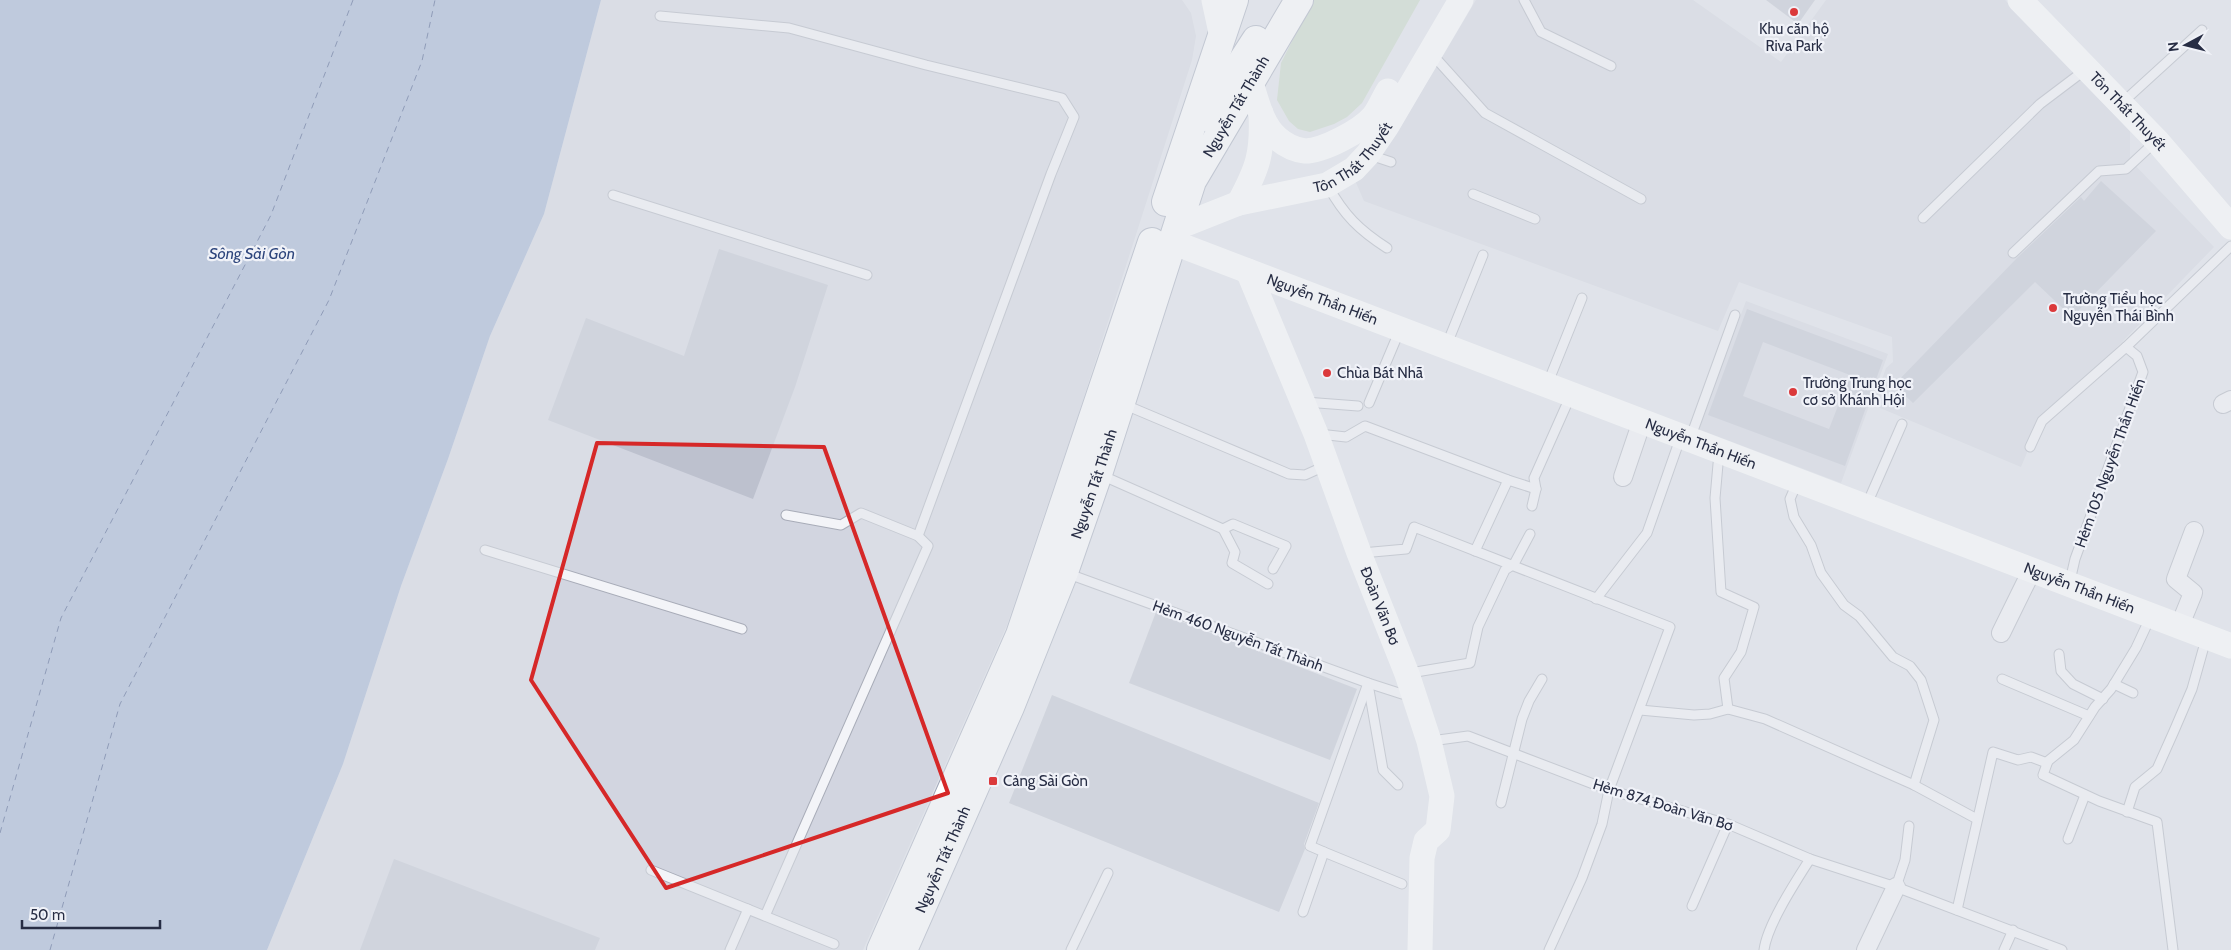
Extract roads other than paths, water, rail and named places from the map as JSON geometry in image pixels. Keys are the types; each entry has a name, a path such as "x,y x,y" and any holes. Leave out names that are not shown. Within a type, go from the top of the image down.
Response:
{"main road":[{"name":"Nguyễn Tất Thành","path":"881,950 1020,635 1234,0"},
{"name":"Nguyễn Tất Thành","path":"1182,154 1284,9"},
{"name":"Nguyễn Tất Thành","path":"903,950 1010,707 1064,572 1098,474 1192,181 1251,84 1284,9"}],"street":[{"path":"1214,0 1222,37"},
{"name":"Tôn Thất Thuyết","path":"1261,112 1267,126 1276,138 1290,147 1304,151 1317,149 1355,131 1373,117 1441,0"},
{"name":"Tôn Thất Thuyết","path":"1174,235 1238,203 1327,185 1354,169 1368,154 1461,0"},
{"name":"Tôn Thất Thuyết","path":"2020,0 2157,141 2231,227"},
{"path":"1238,203 1259,162 1262,135 1261,112 1251,84"},
{"name":"Nguyễn Thần Hiến","path":"1174,235 1248,271 2231,646"},
{"name":"Đoàn Văn Bơ","path":"1248,271 1316,434 1359,553 1410,683 1428,741 1442,796 1438,830 1426,841 1422,858 1420,950"},
{"path":"1623,476 1642,421"},
{"path":"2180,626 2194,593 2176,578 2194,531"},
{"path":"2001,633 2032,570"},
{"path":"1866,950 1896,887"}],"lane":[{"path":"1524,0 1541,32 1611,66"},
{"path":"660,16 790,28 926,65 1062,98 1074,117 1051,174 918,536"},
{"path":"2122,104 2202,30"},
{"path":"1430,52 1485,113 1641,199"},
{"path":"1923,218 2040,104 2088,68"},
{"path":"2013,253 2099,171 2126,169 2157,141"},
{"path":"1368,154 1391,162"},
{"path":"1327,185 1336,200 1362,232 1387,248"},
{"path":"1473,194 1535,219"},
{"path":"612,195 867,275"},
{"path":"2030,447 2042,421 2126,347 2231,246"},
{"path":"1446,347 1483,255"},
{"path":"1546,385 1582,298"},
{"path":"1596,598 1647,533 1735,315"},
{"path":"1369,403 1400,329"},
{"name":"Hẻm 105 Nguyễn Thần Hiến","path":"2069,584 2075,559 2143,372 2137,356 2126,347"},
{"path":"1532,506 1536,489 1534,478 1571,394"},
{"path":"1302,401 1358,406"},
{"path":"1121,403 1289,474 1304,475 1328,465"},
{"path":"1866,506 1902,424"},
{"path":"1316,434 1346,437 1365,426 1536,489"},
{"path":"1719,451 1716,498 1721,592 1754,608 1741,652 1724,678 1728,709"},
{"path":"1098,474 1223,529 1235,552 1232,563 1268,584"},
{"path":"1475,551 1508,480"},
{"path":"1798,481 1790,499 1794,517 1811,545 1821,573 1844,605 1859,616 1893,657 1910,666 1921,680 1934,720 1914,785"},
{"path":"766,916 928,546 918,536 861,513 841,525 786,515"},
{"path":"1223,529 1233,524 1286,546 1273,569"},
{"path":"1359,553 1406,548 1414,527 1670,627 1609,790 1602,824 1582,878 1549,950"},
{"path":"1511,566 1530,534"},
{"path":"485,550 742,629"},
{"name":"Hẻm 460 Nguyễn Tất Thành","path":"1064,572 1368,684 1402,694 1410,683 1470,663 1478,627 1505,570 1511,566"},
{"path":"2151,615 2136,648 2114,684 2089,716 2074,740 2047,763 2043,775 2085,795 2157,822 2173,950"},
{"path":"2127,812 2135,787 2157,769 2174,732 2192,689 2206,636"},
{"path":"2059,654 2060,671 2073,684 2103,699"},
{"path":"1501,803 1513,753 1530,700 1542,679"},
{"path":"2002,679 2089,716"},
{"path":"1368,684 1383,770 1398,785"},
{"path":"1368,684 1310,846 1402,884"},
{"path":"2114,684 2133,693"},
{"path":"1640,710 1694,715 1728,709 1766,719 1914,785 1977,819"},
{"name":"Hẻm 874 Đoàn Văn Bơ","path":"1428,741 1468,736 1609,790 1728,824 1810,859 1896,887 2062,950"},
{"path":"1957,910 1994,752 2018,760 2030,757 2047,763"},
{"path":"2068,839 2085,795"},
{"path":"1692,906 1728,824"},
{"path":"1896,887 1905,860 1909,826"},
{"path":"1303,912 1324,852"},
{"path":"1764,950 1777,918 1810,859"},
{"path":"651,870 834,944"},
{"path":"1071,950 1108,873"},
{"path":"730,950 748,909"},
{"path":"2004,950 2013,930"}],"water":[{"name":"Sông Sài Gòn","path":"0,0 601,0 544,214 490,336 448,459 401,586 343,764 267,950 0,950"}],"place":[{"name":"Khu căn hộ Riva Park","path":"1794,12"},
{"name":"Trường Tiểu học Nguyễn Thái Bình","path":"2053,308"},
{"name":"Chùa Bát Nhã","path":"1327,373"},
{"name":"Trường Trung học cơ sở Khánh Hội","path":"1793,392"},
{"name":"Cảng Sài Gòn","path":"993,781"}]}
